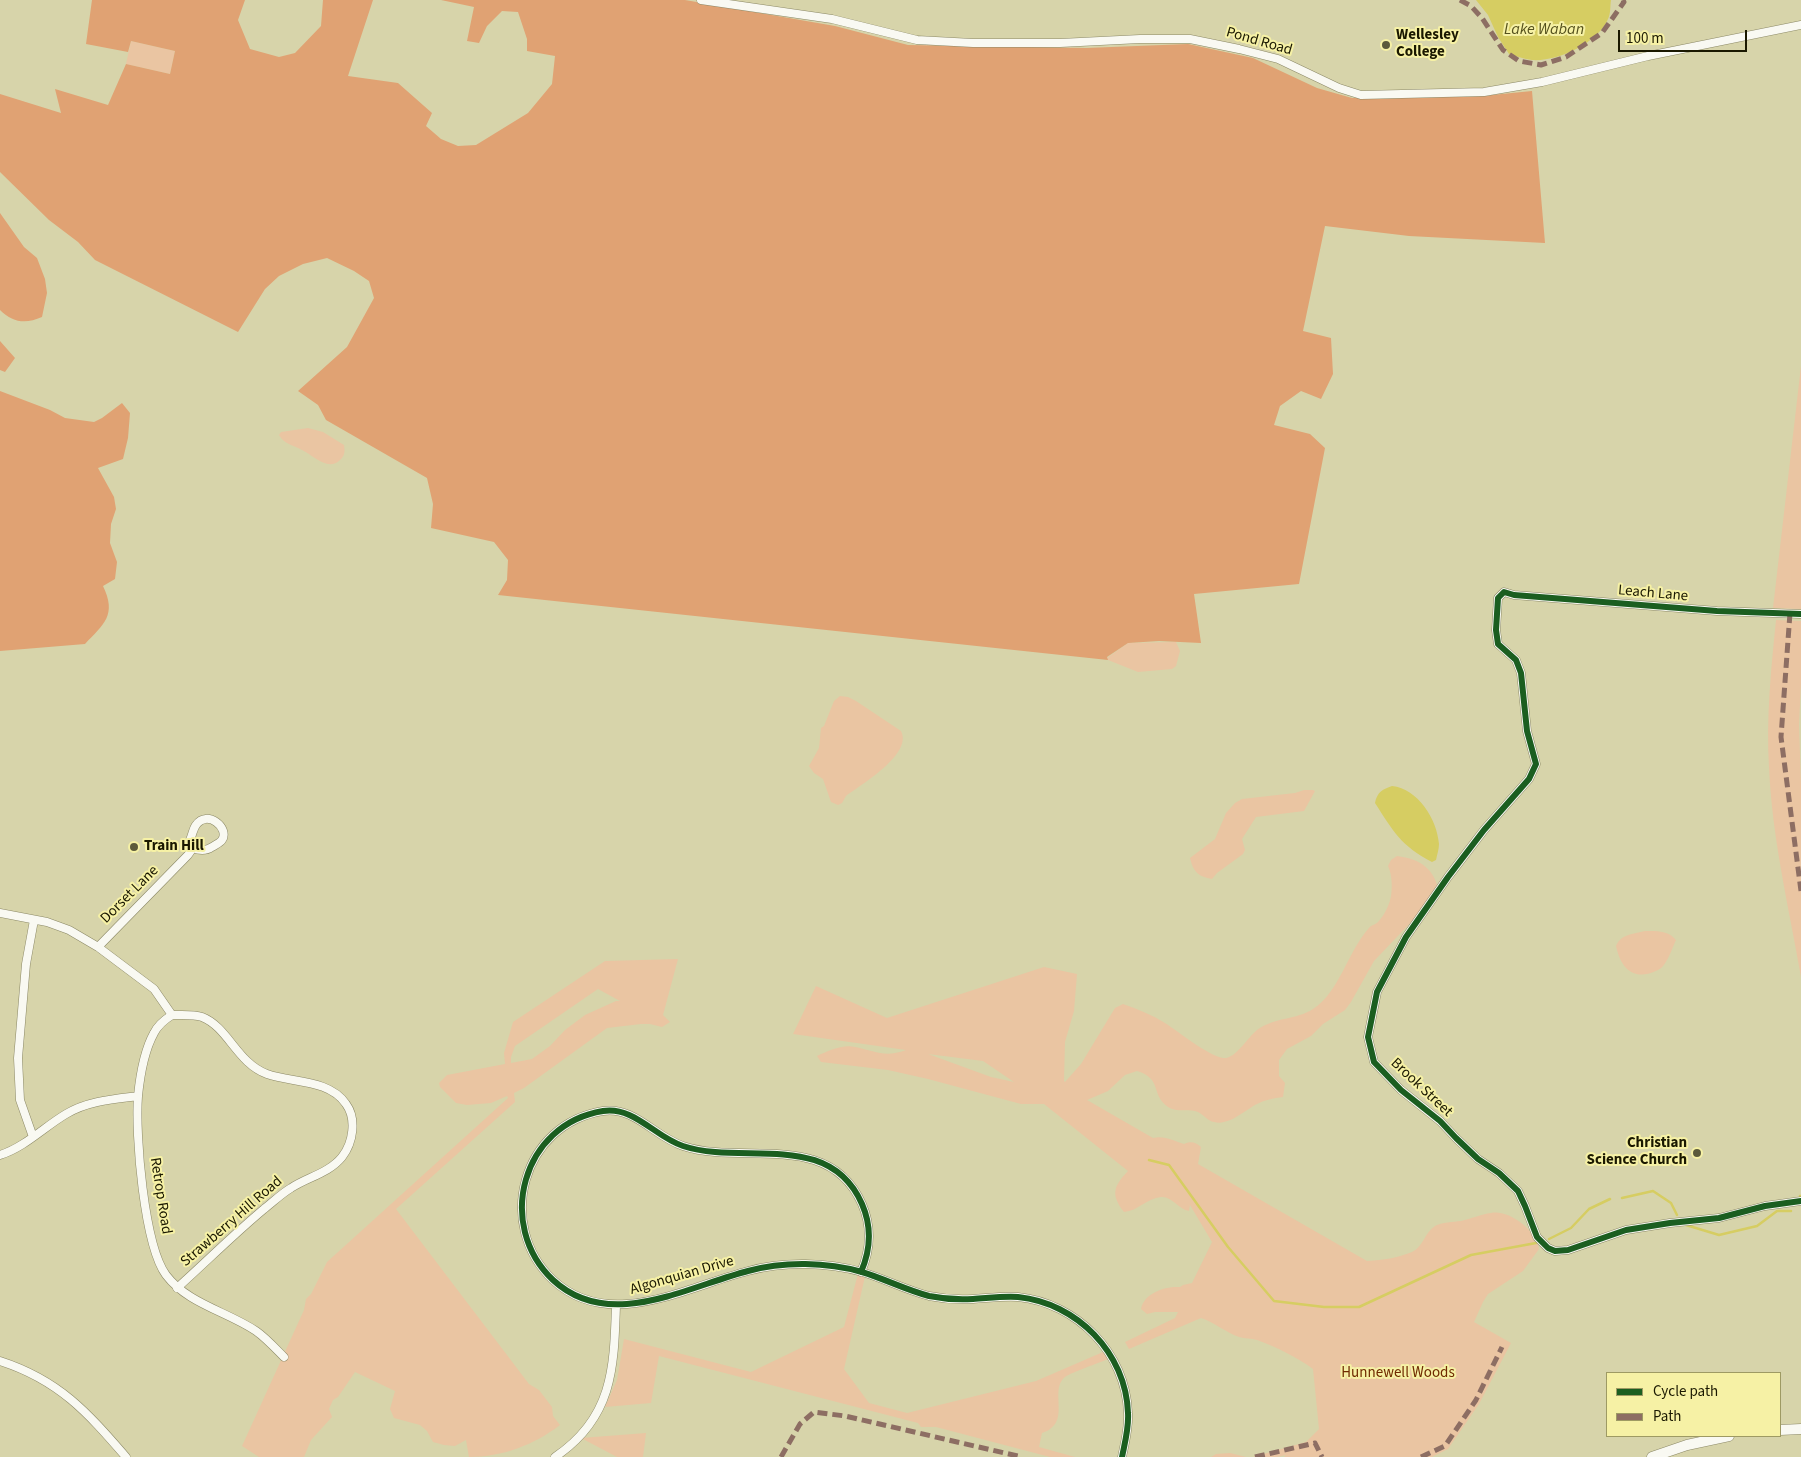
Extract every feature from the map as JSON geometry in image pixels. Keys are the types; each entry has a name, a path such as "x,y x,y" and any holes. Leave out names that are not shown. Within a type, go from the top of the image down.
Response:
{"street":[{"name":"Pond Road","path":"701,0 832,19 917,40 973,43 1060,43 1140,39 1190,39 1278,59 1339,88 1361,95 1484,92 1542,82 1648,56 1801,24"},
{"name":"Leach Lane","path":"1504,592 1523,596 1717,611 1801,614"},
{"name":"Brook Street","path":"1504,592 1498,598 1496,630 1498,644 1516,660 1521,673 1527,731 1536,764 1528,779 1484,830 1406,937 1377,992 1368,1037 1374,1062 1401,1090 1440,1121 1478,1158 1499,1173 1518,1191 1537,1237 1548,1248 1555,1251 1568,1250 1626,1230 1719,1218 1765,1206 1801,1201"},
{"path":"210,818 220,826 224,835 222,841 208,850 193,848 190,840 196,824 203,819 210,818"},
{"name":"Dorset Lane","path":"98,947 193,848"},
{"path":"0,913 47,922 69,930 98,947 154,989 172,1016"},
{"path":"33,1137 20,1100 18,1058 26,964 34,920"},
{"name":"Strawberry Hill Road","path":"172,1016 189,1015 210,1021 244,1059 267,1074 317,1085 330,1090 346,1104 352,1116 349,1147 341,1159 326,1171 290,1188 177,1288"},
{"name":"Retrop Road","path":"172,1016 163,1021 154,1033 145,1057 138,1096 139,1146 149,1228 165,1274 177,1288 256,1332 284,1357"},
{"path":"0,1155 13,1151 68,1112 108,1099 138,1096"},
{"name":"Algonquian Drive","path":"862,1272 868,1255 870,1236 866,1216 858,1196 834,1170 814,1160 793,1154 724,1153 693,1149 664,1138 629,1114 612,1110 584,1116 568,1124 549,1139 541,1148 526,1178 522,1195 522,1212 525,1235 533,1254 539,1264 562,1288 592,1302 616,1306 650,1301 765,1267 811,1264 862,1272 914,1291 940,1298 963,1300 1012,1297 1034,1300 1055,1307 1093,1332 1108,1351 1118,1371 1126,1393 1128,1426 1122,1457"},
{"path":"555,1457 570,1447 581,1435 595,1416 606,1393 614,1359 616,1306"},
{"path":"0,1361 38,1377 69,1397 89,1415 126,1457"},
{"path":"1781,1430 1801,1429"},
{"path":"1652,1457 1687,1445 1724,1437"}],"green space":[{"path":"131,41 175,51 170,74 126,64"},
{"path":"1801,366 1801,609 1773,608"},
{"path":"308,428 323,432 344,445 342,458 335,463 326,463 286,442 279,435 281,432"},
{"path":"1776,620 1801,621 1799,725 1801,784 1801,977 1777,846 1771,794 1768,749 1769,712"},
{"path":"1176,642 1180,651 1176,666 1172,669 1138,672 1107,658 1128,643"},
{"path":"840,696 856,701 901,731 903,740 900,749 884,768 846,796 842,803 838,805 831,802 823,779 814,773 809,766 819,748 821,728 824,726 834,701"},
{"path":"1304,790 1315,791 1304,811 1256,817 1242,839 1245,850 1243,854 1217,873 1212,879 1200,875 1195,870 1190,858 1215,839 1226,813 1235,803 1242,799 1295,793"},
{"name":"Hunnewell Woods","path":"1397,856 1406,857 1426,867 1434,878 1439,893 1374,961 1345,1010 1323,1024 1311,1036 1287,1049 1279,1060 1279,1076 1285,1083 1283,1097 1269,1099 1231,1120 1220,1123 1214,1122 1198,1112 1171,1109 1159,1097 1150,1078 1137,1071 1125,1075 1108,1091 1087,1100 1153,1138 1161,1137 1184,1144 1191,1142 1197,1144 1201,1147 1198,1164 1367,1261 1401,1256 1412,1252 1419,1247 1435,1226 1487,1214 1506,1214 1528,1229 1537,1242 1539,1249 1523,1271 1488,1294 1474,1322 1511,1343 1479,1404 1448,1449 1432,1457 1284,1457 1286,1455 1253,1457 1306,1442 1319,1429 1313,1369 1279,1349 1257,1340 1239,1337 1201,1318 1129,1349 1125,1342 1175,1318 1178,1312 1147,1314 1141,1309 1143,1303 1151,1295 1162,1289 1180,1287 1192,1283 1212,1242 1190,1205 1189,1211 1185,1210 1168,1198 1161,1197 1124,1212 1115,1195 1117,1186 1128,1171 1044,1104 1021,1104 888,1070 821,1062 817,1056 846,1046 886,1054 906,1050 793,1034 816,986 887,1018 1044,967 1077,974 1074,1011 1065,1042 1065,1082 1081,1064 1115,1008 1123,1004 1160,1020 1209,1053 1228,1058 1237,1052 1257,1030 1271,1023 1306,1013 1322,1002 1330,993 1362,937 1370,927 1377,923 1390,902 1392,880 1388,866 1391,860","holes":["928,1054 983,1061 1014,1082 991,1077"]},
{"path":"1645,931 1666,933 1676,940 1667,961 1661,968 1642,975 1635,974 1625,967 1616,946 1624,937"},
{"path":"678,959 663,1015 670,1022 662,1027 641,1024 607,1028 524,1088 514,1093 515,1102 396,1209 529,1384 539,1390 552,1407 553,1416 560,1425 528,1444 517,1448 493,1455 469,1457 466,1440 455,1446 433,1442 427,1431 420,1425 394,1418 390,1409 395,1391 355,1372 338,1397 333,1400 329,1409 332,1417 311,1440 304,1457 259,1457 242,1446 304,1310 306,1299 311,1294 327,1262 508,1098 507,1096 491,1103 467,1105 456,1103 440,1087 439,1083 447,1075 505,1064 504,1053 513,1022 605,961","holes":["598,989 620,1001 585,1015 532,1059 511,1063 515,1046"]},
{"path":"859,1270 866,1272 844,1369 869,1403 907,1413 1036,1381 1103,1352 1108,1359 1068,1375 1060,1383 1056,1422 1051,1428 1042,1433 1039,1447 1075,1457 1050,1457 936,1427 921,1427 918,1423 659,1356 651,1403 605,1407 617,1380 624,1339 751,1372 844,1327"},
{"path":"646,1433 643,1457 617,1457 581,1438"},
{"path":"1230,1453 1246,1457 1211,1457 1216,1454"}],"shaded area":[{"path":"92,0 245,0 238,20 250,49 279,57 295,53 321,26 323,0 373,0 348,76 398,83 432,113 426,126 441,139 458,146 476,145 528,113 552,84 555,56 527,51 527,39 518,12 502,11 487,26 479,43 467,41 474,7 441,0 685,0 835,26 908,45 1086,48 1188,44 1253,58 1317,88 1352,98 1482,96 1532,91 1545,243 1409,236 1325,226 1303,331 1331,338 1333,374 1321,399 1301,391 1280,406 1274,425 1310,434 1325,448 1299,584 1194,594 1201,643 1159,641 1128,643 1107,657 1108,660 498,595 507,580 508,560 494,542 431,528 433,504 427,478 326,420 318,405 298,391 347,347 374,298 369,281 354,271 327,258 303,264 279,276 265,289 238,332 95,260 78,242 49,220 0,172 0,94 61,113 55,89 108,105 126,64 170,74 175,51 131,41 128,52 86,44"},
{"path":"0,213 24,247 37,258 45,279 47,293 42,317 31,321 15,320 0,310"},
{"path":"0,341 15,358 5,372 0,370"},
{"path":"0,391 50,410 65,418 94,422 122,403 130,413 128,438 123,459 98,468 114,497 116,509 111,524 110,543 117,562 115,579 103,586 109,604 106,618 103,625 85,644 0,651"}],"water":[{"name":"Lake Waban","path":"1476,0 1611,0 1608,19 1603,28 1586,43 1553,58 1532,60 1509,54 1498,37 1488,15"},
{"path":"1392,786 1401,788 1418,799 1430,815 1439,844 1436,860 1432,862 1405,844 1375,803 1377,796 1381,792"}],"waterway":[{"path":"1149,1160 1169,1165 1228,1247 1274,1301 1324,1307 1359,1307 1471,1255 1536,1243"},
{"path":"1622,1198 1653,1191 1671,1203 1677,1215"},
{"path":"1549,1239 1571,1228 1589,1209 1610,1199"},
{"path":"1686,1225 1719,1235 1757,1226 1777,1211 1791,1211"}],"marked path":[{"path":"1460,0 1471,6 1482,18 1503,50 1519,61 1541,65 1566,57 1602,33 1624,2 1623,0"},
{"path":"1790,613 1781,737 1801,891"},
{"path":"1421,1457 1445,1446 1476,1400 1502,1347"},
{"path":"781,1457 800,1424 814,1412 845,1416 1022,1457"},
{"path":"1255,1457 1315,1443 1322,1457"}],"cycle path":[{"path":"1801,614 1717,611 1514,595 1504,592 1498,598 1496,630 1498,644 1516,660 1521,673 1527,731 1536,764 1529,779 1484,830 1406,937 1377,992 1368,1037 1374,1062 1401,1090 1440,1121 1478,1159 1499,1173 1518,1191 1537,1237 1548,1248 1555,1251 1568,1250 1626,1230 1719,1218 1765,1206 1801,1201"},
{"path":"861,1272 864,1263 867,1255 869,1238 869,1230 862,1204 847,1181 829,1166 807,1158 783,1154 707,1151 683,1146 625,1113 603,1111 575,1120 553,1135 536,1156 526,1180 522,1206 525,1232 535,1257 553,1280 575,1295 598,1303 623,1304 648,1301 674,1295 748,1271 791,1264 805,1264 834,1266 849,1269 862,1272 929,1296 951,1299 1018,1297 1040,1301 1060,1309 1094,1335 1108,1352 1118,1370 1125,1391 1128,1413 1122,1457"}],"place":[{"name":"Wellesley College","path":"1386,45"},
{"name":"Train Hill","path":"134,847"},
{"name":"Christian Science Church","path":"1697,1153"}]}
